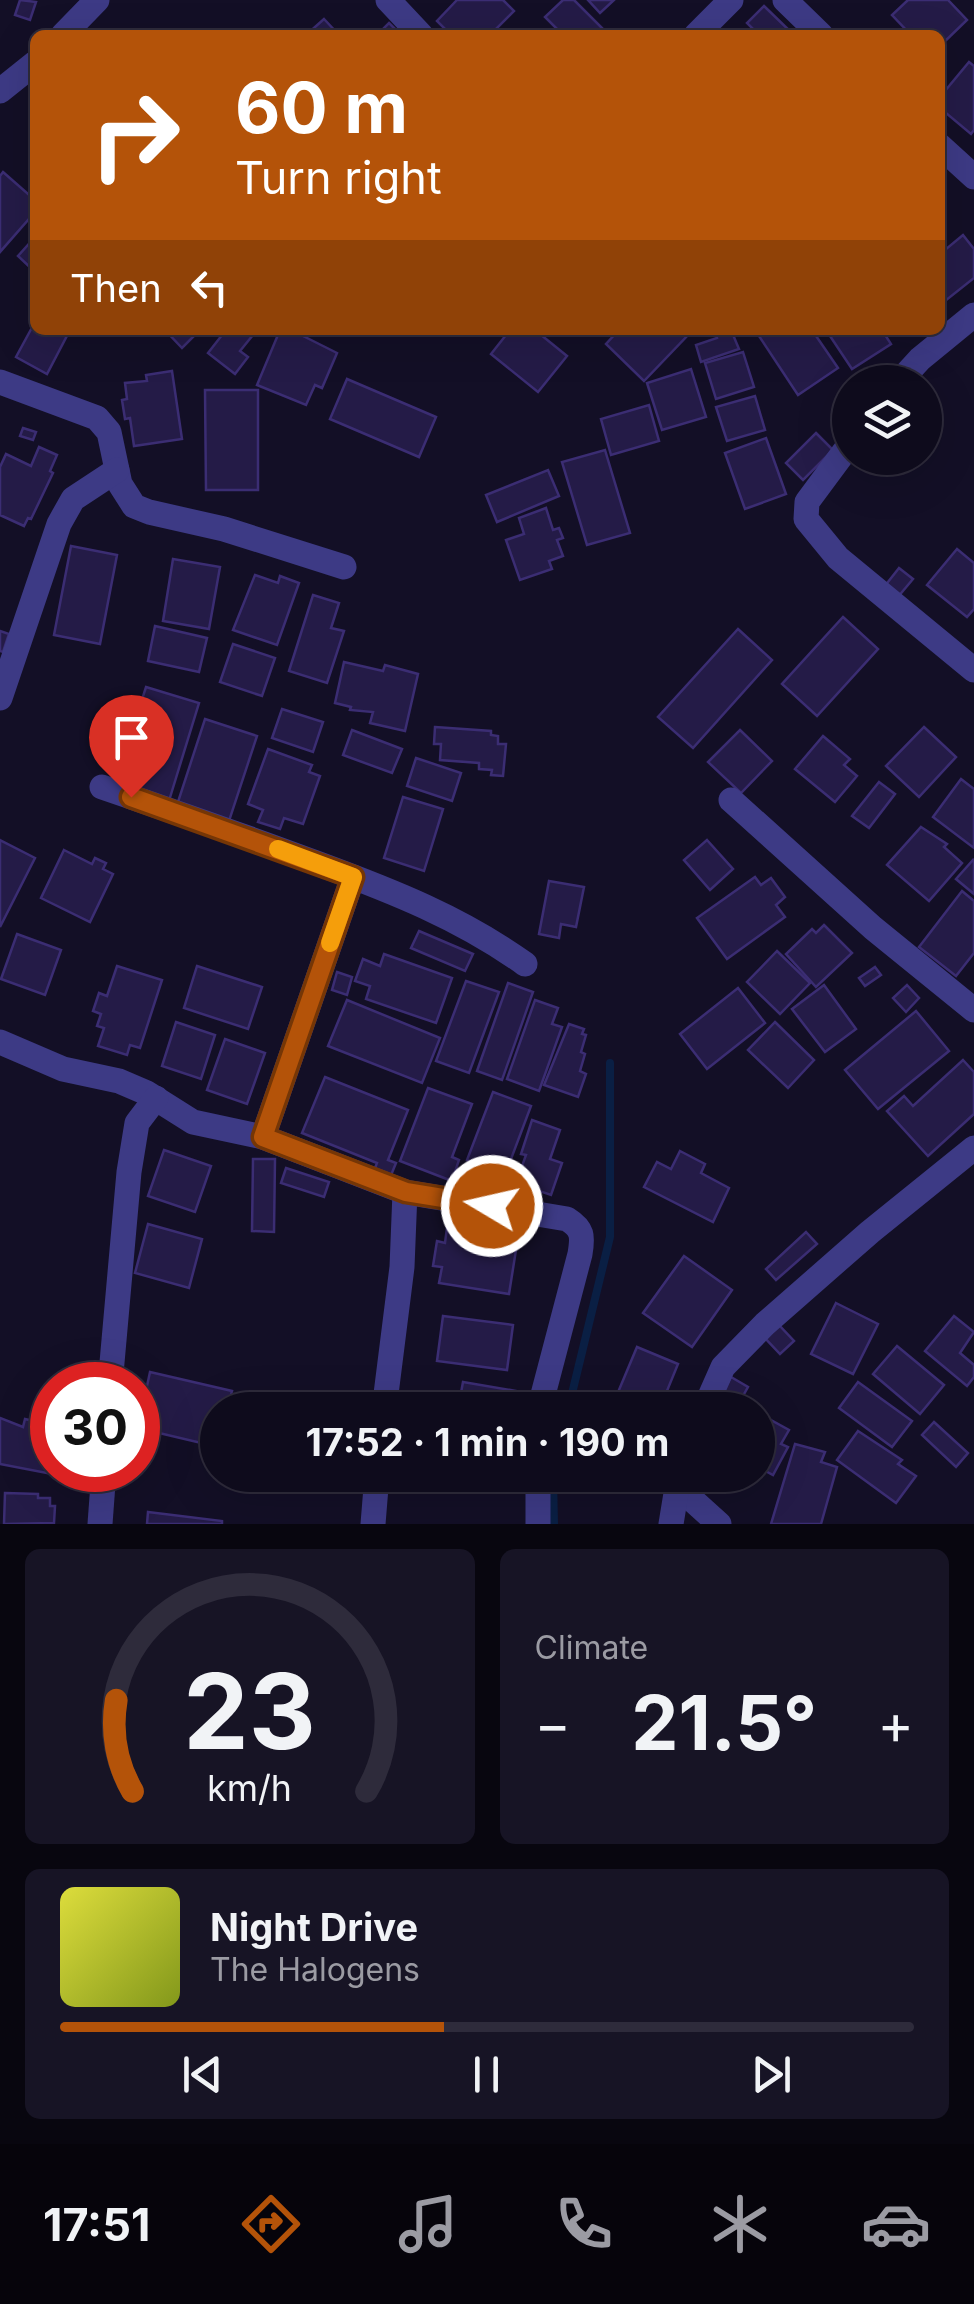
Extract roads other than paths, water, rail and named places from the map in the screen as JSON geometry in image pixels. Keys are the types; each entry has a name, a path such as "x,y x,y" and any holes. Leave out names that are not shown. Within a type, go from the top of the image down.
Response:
{"street":[{"path":"68,30 97,0"},
{"path":"388,0 417,30"},
{"path":"701,30 731,0"},
{"path":"785,0 815,30"},
{"path":"0,91 30,67"},
{"path":"945,151 974,177"},
{"path":"915,365 974,314"},
{"path":"0,382 96,418 109,432 124,495 134,506 344,566"},
{"path":"832,468 807,502 805,514 814,530 838,558 974,670"},
{"path":"0,698 58,524 74,499 117,470"},
{"path":"102,788 353,877 466,924 524,964"},
{"path":"731,800 872,928 974,1010"},
{"path":"263,1137 353,877"},
{"path":"0,1042 63,1068 119,1081 156,1098 193,1122 263,1137 406,1192 567,1218 583,1236 544,1392"},
{"path":"112,1362 128,1172 137,1123 156,1098"},
{"path":"712,1392 723,1367 755,1334 870,1232 974,1148"},
{"path":"386,1392 402,1266 406,1192"},
{"path":"100,1524 102,1492"},
{"path":"373,1524 376,1492"},
{"path":"538,1492 538,1524"},
{"path":"671,1524 676,1492"},
{"path":"686,1492 719,1524"}],"waterway":[{"path":"572,1392 610,1237 610,1063"},
{"path":"553,1492 554,1524"}]}
